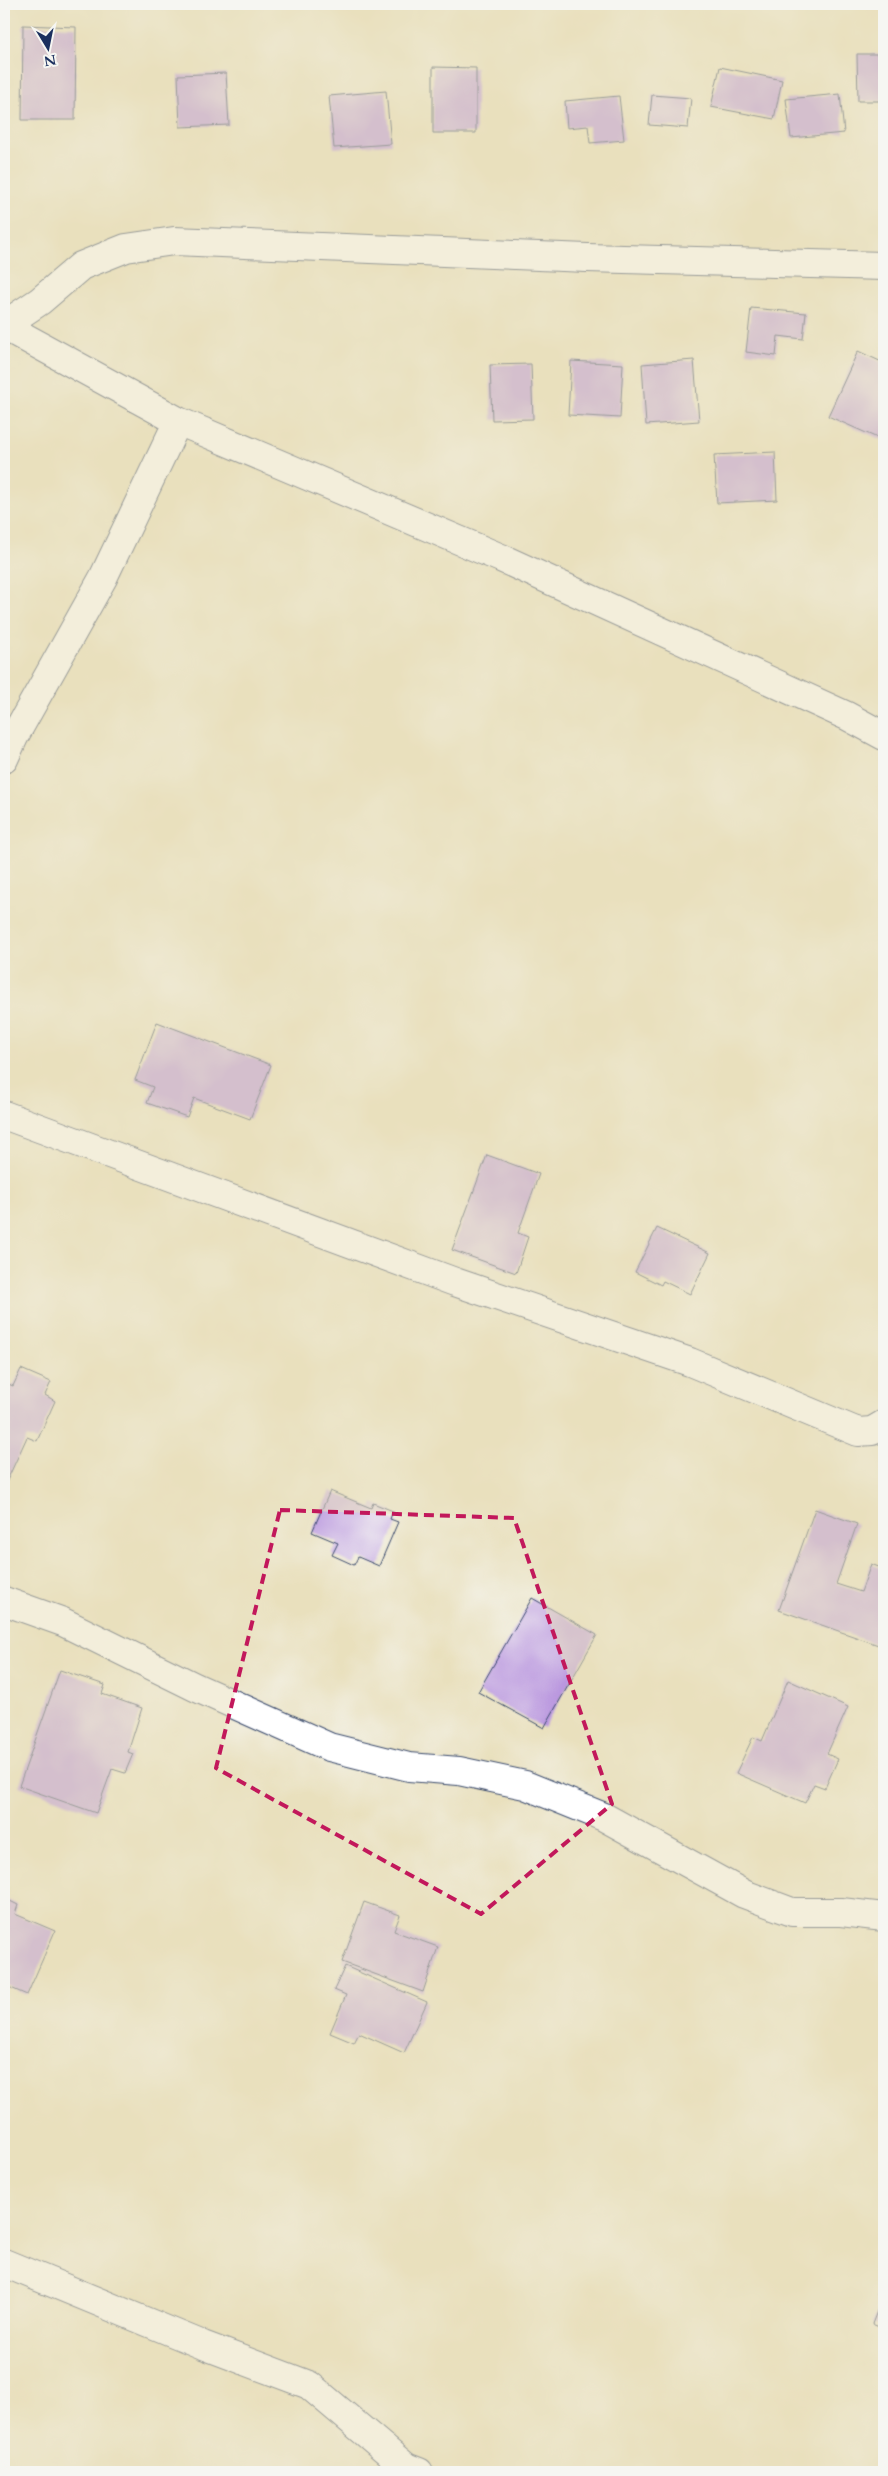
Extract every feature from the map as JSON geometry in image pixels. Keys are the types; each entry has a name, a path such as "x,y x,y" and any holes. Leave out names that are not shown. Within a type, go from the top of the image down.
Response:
{"street":[{"path":"884,266 587,258 174,242 126,248 82,266 40,301 4,326 178,421 501,558 847,716 884,736"},
{"path":"4,759 14,737 104,578 178,421"},
{"path":"4,1115 455,1282 690,1362 858,1432 872,1431 884,1424"},
{"path":"4,1601 63,1622 195,1687 329,1747 410,1767 459,1771 525,1785 604,1817 744,1894 792,1912 841,1912 884,1917"},
{"path":"4,2263 203,2345 309,2385 406,2467 419,2472"}],"highlighted area":[{"path":"280,1510 514,1518 612,1804 481,1914 216,1768"}],"building":[{"path":"23,25 76,27 75,120 22,120"},
{"path":"857,54 884,54 884,101 858,101"},
{"path":"433,67 476,68 476,133 433,133"},
{"path":"720,67 782,80 774,119 711,107"},
{"path":"226,73 229,125 180,127 178,75"},
{"path":"386,91 391,144 334,148 329,96"},
{"path":"840,94 844,133 791,138 786,99"},
{"path":"652,95 691,98 688,128 649,125"},
{"path":"619,96 624,140 590,143 588,126 567,128 565,101"},
{"path":"751,308 806,313 803,339 778,336 776,356 746,352"},
{"path":"858,351 884,363 884,434 882,440 828,416"},
{"path":"694,360 699,421 646,425 642,364"},
{"path":"571,361 623,364 620,418 568,415"},
{"path":"531,364 533,419 492,420 490,365"},
{"path":"775,452 777,500 717,503 714,455"},
{"path":"157,1022 271,1065 250,1119 194,1098 187,1117 147,1103 153,1087 135,1080"},
{"path":"487,1155 539,1174 518,1233 528,1237 516,1273 452,1250"},
{"path":"657,1228 710,1253 690,1294 663,1281 661,1285 635,1272"},
{"path":"21,1369 51,1382 45,1395 55,1401 37,1441 27,1437 4,1487 4,1382 13,1386"},
{"path":"330,1491 371,1508 373,1503 393,1511 390,1519 398,1522 379,1566 358,1557 354,1565 332,1555 338,1543 312,1532"},
{"path":"815,1509 857,1524 836,1584 861,1592 871,1564 884,1569 884,1647 779,1610"},
{"path":"532,1598 597,1635 544,1728 478,1692"},
{"path":"60,1670 105,1685 102,1694 142,1708 128,1752 133,1754 125,1773 112,1769 96,1813 19,1786"},
{"path":"788,1680 848,1707 827,1754 838,1759 825,1788 814,1784 805,1803 736,1773 753,1737 762,1741"},
{"path":"4,1898 18,1905 15,1914 55,1931 27,1995 4,1985"},
{"path":"364,1902 400,1915 394,1931 438,1947 423,1992 342,1962"},
{"path":"345,1966 427,2002 404,2053 359,2033 354,2043 330,2033 346,1995 334,1990"},
{"path":"884,2274 884,2329 872,2324 883,2296 876,2294"}]}
